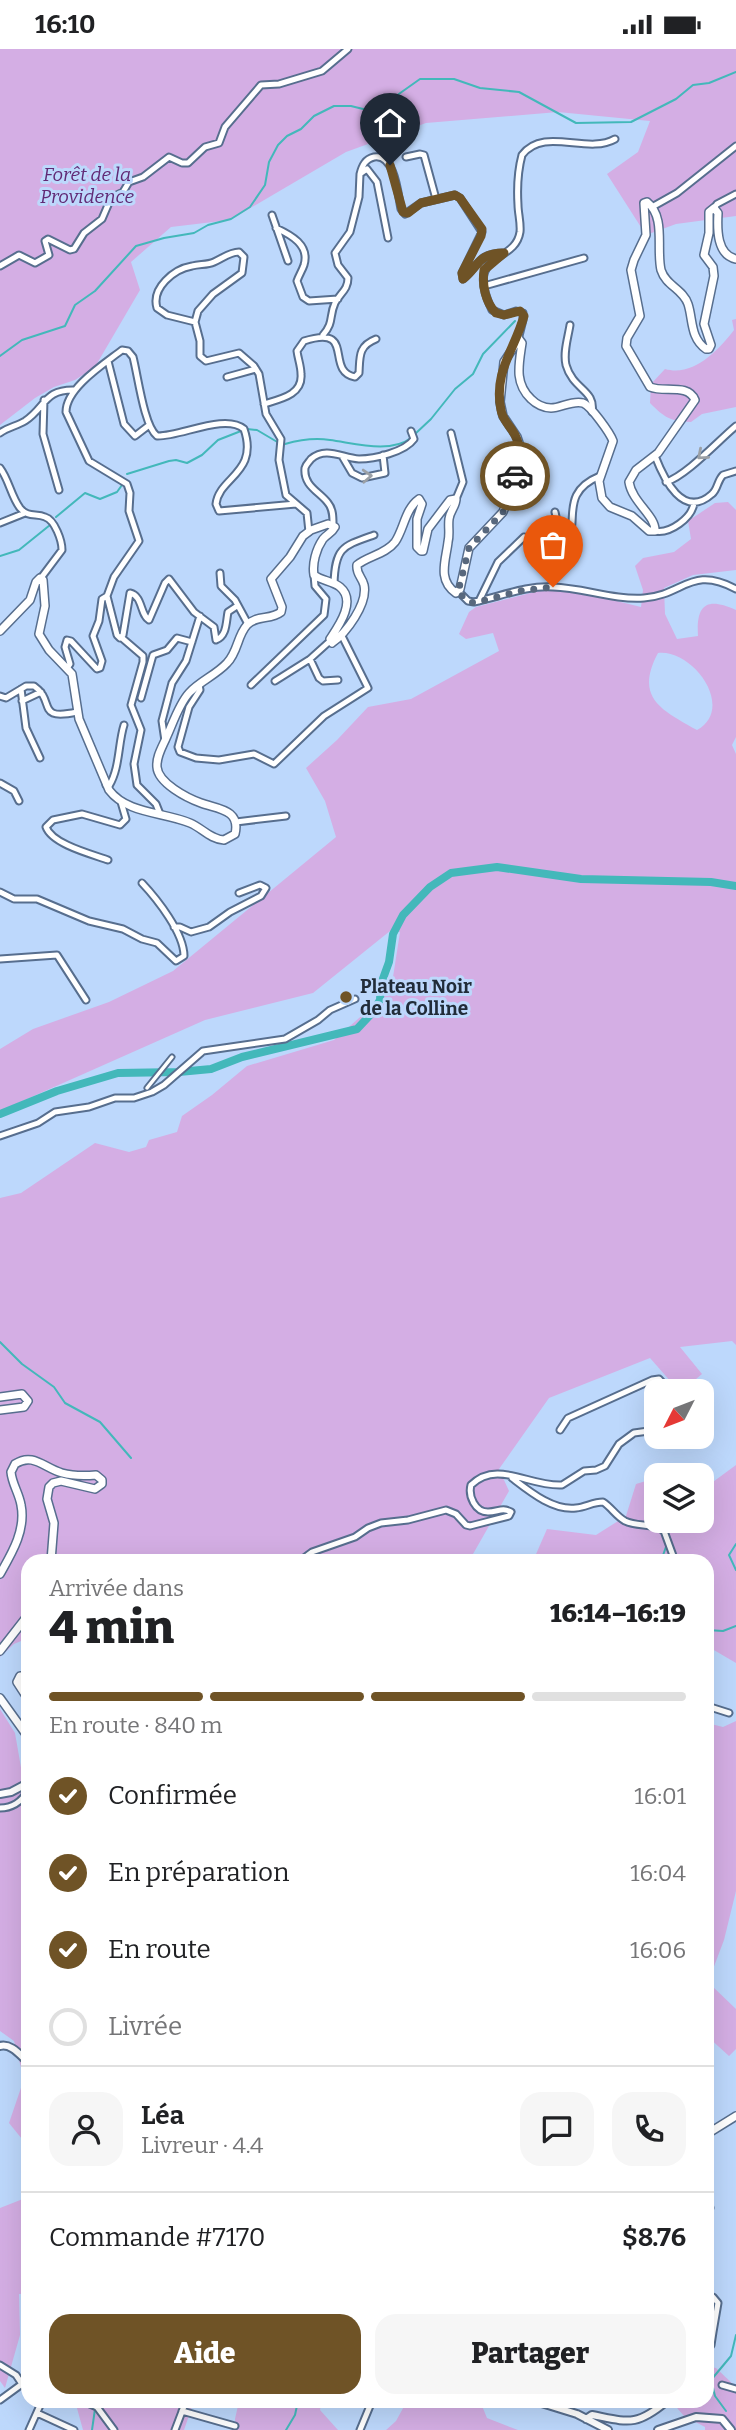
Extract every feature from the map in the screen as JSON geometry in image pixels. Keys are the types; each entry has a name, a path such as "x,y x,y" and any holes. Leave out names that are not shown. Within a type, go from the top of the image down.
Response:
{"main road":[{"path":"330,642 335,641 356,615 364,592 356,571 357,565 394,543 409,511 419,499 422,504 417,519 417,547 423,551 428,529 450,500 456,499 449,520 444,569 448,586 458,592 469,548 503,512 513,486 521,449 517,437 503,416 500,402 504,362 517,340 522,343 518,362 520,381 530,398 548,408 580,402 609,431 613,441 600,476 599,488 605,503 632,516 649,531 655,531 655,524 633,496 629,482 636,470 655,456 695,400 687,391 657,390 650,387 641,369 628,354 625,342 639,319 639,305 631,267 646,235 643,205 647,202 652,207 658,223 659,260 664,277 686,300 694,334 701,346 708,349 710,343 704,330 704,319 714,271 705,258 704,251 709,233 709,212 714,208 718,213 723,250 736,259"},
{"path":"0,631 30,600 36,582 41,578 45,585 45,606 39,634 74,680 77,712 106,785 113,796 187,822 218,840 230,838 235,834 236,823 227,811 194,800 161,778 157,760 187,697 231,659 248,624 281,612 282,607 271,585 271,579 309,531 333,524 334,531 325,537 313,564 314,575 341,588 346,600 344,615 330,642"},
{"path":"0,1397 22,1394 29,1401 24,1407 0,1410"},
{"path":"0,1574 21,1527 21,1503 11,1472 15,1464 26,1458 34,1459 62,1473 96,1475 102,1481 95,1489 61,1481 49,1487 47,1495 54,1523 52,1554"},
{"path":"0,1651 21,1624"},
{"path":"0,1698 21,1727"},
{"path":"714,2131 736,2116"}],"street":[{"path":"0,265 19,255 35,263 49,255 45,241 48,239 70,250 74,249 83,233 102,219 111,198 123,192 128,182 143,177 169,157 188,163 205,147 219,143 225,127 261,85 279,84 321,71 348,49"},
{"path":"517,340 523,313 496,313 487,300 484,270 517,240 520,233 517,195 521,158 526,150 548,142 597,146 615,139"},
{"path":"652,207 677,193 736,146"},
{"path":"406,157 424,155 436,199"},
{"path":"264,404 297,390 302,378 298,347 304,341 323,335 331,325 338,299 348,287 349,281 338,265 335,253 350,232 364,163 374,157 380,157 387,162 393,171 401,209 405,214 421,203 458,196 482,229 462,273 463,279 485,256 504,253"},
{"path":"360,174 369,169 377,182 388,238"},
{"path":"714,208 736,194"},
{"path":"272,215 288,261"},
{"path":"276,228 295,237 301,244 304,264 297,281 303,297 309,301 338,299"},
{"path":"195,322 167,315 157,308 157,296 163,283 173,274 188,267 207,264 233,252 239,253 244,257 242,273 204,303 198,311 195,322 200,341 200,356 204,360 239,353 256,369 268,419 281,439 279,460 286,495 307,513 309,531"},
{"path":"484,286 584,258"},
{"path":"570,325 565,351 567,367 575,384 592,396 592,412"},
{"path":"323,335 332,339 342,369 352,377 359,373 358,358 361,351 376,339"},
{"path":"67,668 70,664 65,647 67,640 71,641 91,665 100,668 102,661 93,636 102,599 107,596 119,568 138,546 139,535 129,512 130,493 127,484 89,461 67,416 66,404 75,390 122,350 131,353 148,426 158,436 201,427 238,424 245,433 245,460 238,473 219,494 217,509 224,512 296,504"},
{"path":"108,361 126,427 135,436 148,426"},
{"path":"226,377 256,369"},
{"path":"0,433 27,420 44,400 57,391 75,390"},
{"path":"44,400 43,434 59,489"},
{"path":"666,482 684,474 690,465 736,426"},
{"path":"333,524 330,505 311,488 305,468 308,463 318,454 327,452 364,459 383,455 408,446 414,439 411,431"},
{"path":"451,433 463,482 456,499"},
{"path":"342,456 354,475 362,478 385,473 383,455"},
{"path":"655,456 666,482 681,497 694,503 701,502 714,493 723,475 736,471"},
{"path":"0,468 25,513"},
{"path":"555,512 560,535 566,540 571,533 571,513 575,499 588,483 600,476"},
{"path":"655,531 662,532 675,527 691,513 694,503"},
{"path":"0,523 25,513 50,519 62,550 41,578"},
{"path":"334,584 334,567 341,551 346,545 374,535"},
{"path":"480,601 498,562 524,537"},
{"path":"220,573 221,586 233,598 248,624"},
{"path":"251,685 324,615 326,599 315,586 314,575"},
{"path":"122,638 130,593 137,597 145,618 149,620 169,579 200,616 214,627 214,638 218,640 227,625 228,612 237,606"},
{"path":"458,592 468,601 480,601 551,586 613,597 648,597 698,579 708,579 736,589"},
{"path":"107,596 117,635 143,656 131,705 141,730 134,764 138,785 156,804 160,814"},
{"path":"165,741 162,721 172,683 185,664 200,616"},
{"path":"200,685 200,690 192,699 188,710 178,747 180,752 206,759 254,754 274,764 324,716 367,690 367,682 341,634"},
{"path":"141,698 153,655 167,650 177,638 192,642"},
{"path":"275,681 310,659 330,642"},
{"path":"310,659 319,678 328,683 338,680"},
{"path":"0,696 6,698 21,689 34,686 41,692 47,707 54,714 77,712"},
{"path":"21,689 26,728 40,758"},
{"path":"22,701 41,692"},
{"path":"106,785 109,786 112,782 124,725"},
{"path":"0,783 14,791 19,801"},
{"path":"108,860 63,843 48,833 46,827 53,820 82,814 120,825 126,818 121,801"},
{"path":"236,823 286,816"},
{"path":"0,892 14,899 37,899 89,921 123,929 157,943 176,961 184,956 184,950 174,927 158,901 142,883"},
{"path":"174,927 191,932 209,927 230,912 261,896 266,888 260,885 239,893"},
{"path":"0,959 57,955 86,1000"},
{"path":"0,1136 38,1123 55,1112 89,1107 109,1100 134,1098 164,1085 203,1051 285,1039 330,1010 355,999"},
{"path":"147,1089 172,1057"},
{"path":"560,1430 568,1418 644,1384"},
{"path":"509,1476 562,1485 584,1471 605,1466 619,1444 634,1433 644,1432"},
{"path":"309,1554 355,1537 381,1523 408,1520 446,1510 456,1514 470,1526 509,1515 512,1512 505,1509 488,1512 481,1510 469,1493 471,1485 484,1475 501,1472 525,1489 568,1509 603,1502 625,1521 660,1527 672,1554"},
{"path":"714,1708 729,1713"},
{"path":"0,1794 21,1787"},
{"path":"0,1808 10,1808 21,1800"},
{"path":"0,2046 11,2047 21,2056"},
{"path":"714,2298 718,2303 714,2318"},
{"path":"0,2365 21,2380"},
{"path":"722,2385 736,2389"},
{"path":"0,2400 21,2389"},
{"path":"29,2430 40,2408"},
{"path":"98,2408 114,2430"},
{"path":"175,2430 183,2408"},
{"path":"360,2430 369,2408"},
{"path":"555,2408 608,2430"},
{"path":"586,2419 592,2415 633,2421 657,2408"},
{"path":"182,2411 235,2426"},
{"path":"37,2413 75,2430"},
{"path":"658,2430 702,2417 722,2419 731,2430"}],"green space":[{"name":"Forêt de la Providence","path":"0,49 736,49 736,216 676,224 646,235 607,174 638,152 650,121 558,112 426,123 346,152 230,220 171,227 131,262 140,290 95,367 75,380 54,387 35,398 0,425"},
{"path":"736,319 736,407 702,414 691,422 668,418 650,403 651,384 665,369 695,366 713,354 734,330 732,320"},
{"path":"728,502 736,510 736,570 693,575 664,588 665,614 677,639 698,636 699,617 705,606 718,604 736,610 736,737 732,745 736,754 736,1345 732,1341 680,1347 702,1374 696,1379 668,1379 650,1358 549,1398 499,1469 509,1491 473,1554 21,1554 21,1641 0,1657 0,1198 21,1193 95,1143 129,1152 146,1147 149,1140 177,1132 182,1116 247,1066 334,1040 391,990 400,932 390,931 313,993 205,1020 0,1111 0,1049 33,1029 109,1002 173,971 336,837 325,801 306,768 368,707 411,699 499,651 493,633 466,639 459,634 469,612 476,607 550,588 568,589 641,607 643,590 635,566 643,558 674,552 691,539 688,521 715,503","holes":["658,653 671,654 696,670 711,695 712,708 708,720 697,730 673,716 655,701 649,681"]},
{"path":"736,1465 736,1663 714,1650 714,1554 536,1554 547,1529 596,1535 626,1516 636,1484 644,1482 644,1533 714,1533 714,1481"},
{"path":"0,1709 15,1733 21,1768 21,2068 14,2041 0,2031"},
{"path":"736,1721 736,1891 724,1940 714,1966 714,1725 723,1727"},
{"path":"714,1988 736,2009 736,2049 729,2056 714,2042"},
{"path":"21,2088 21,2138 9,2123"},
{"path":"21,2200 20,2335 5,2388 0,2381 0,2208"},
{"path":"714,2368 736,2387 736,2430 705,2430 705,2427 684,2416 677,2408 714,2408"},
{"path":"77,2408 192,2408 184,2430 83,2430"},
{"path":"237,2408 320,2408 338,2430 236,2430"},
{"path":"403,2408 483,2408 487,2418 518,2430 386,2430 396,2421"}],"waterway":[{"path":"0,356 22,340 65,326 75,305 95,291 136,246 194,233 208,225 231,219 250,207 265,185 269,162 278,145 314,116 334,106 386,108 396,96 420,79 454,79 480,88 519,92 576,123 631,122 676,99 693,85 709,83 736,72"},
{"path":"415,434 455,389 473,374 483,354 515,321"},
{"path":"247,429 257,430 279,443"},
{"path":"127,474 169,461 187,463 202,455 218,440 241,431"},
{"path":"285,444 319,439 382,446 402,443 411,438"},
{"path":"56,517 85,493 100,499 117,492 122,485"},
{"path":"0,556 19,550 50,525"},
{"path":"0,1114 57,1091 118,1073 211,1069 242,1057 357,1029 380,1000 381,984 389,962 393,934 403,915 430,887 451,873 497,867 581,879 711,882 736,886"},
{"path":"0,1342 22,1364 54,1387 65,1403 100,1422 131,1458"},
{"path":"663,1554 667,1544"},
{"path":"736,1544 729,1555 736,1570"},
{"path":"714,1630 723,1631 736,1626"},
{"path":"714,2376 731,2356 736,2335"},
{"path":"714,2392 726,2411"},
{"path":"286,2430 296,2408"},
{"path":"92,2430 95,2409"}],"way so far":[{"path":"515,476 503,512 469,548 458,592 463,598 474,603 519,591 553,587"}],"place":[{"name":"Plateau Noir de la Colline","path":"346,997"}],"route":[{"path":"390,165 401,209 405,214 418,204 455,195 482,229 462,273 463,279 485,256 504,253 488,265 483,274 487,300 492,310 500,315 520,311 524,316 517,340 504,362 500,402 503,416 520,442 515,476"}]}
